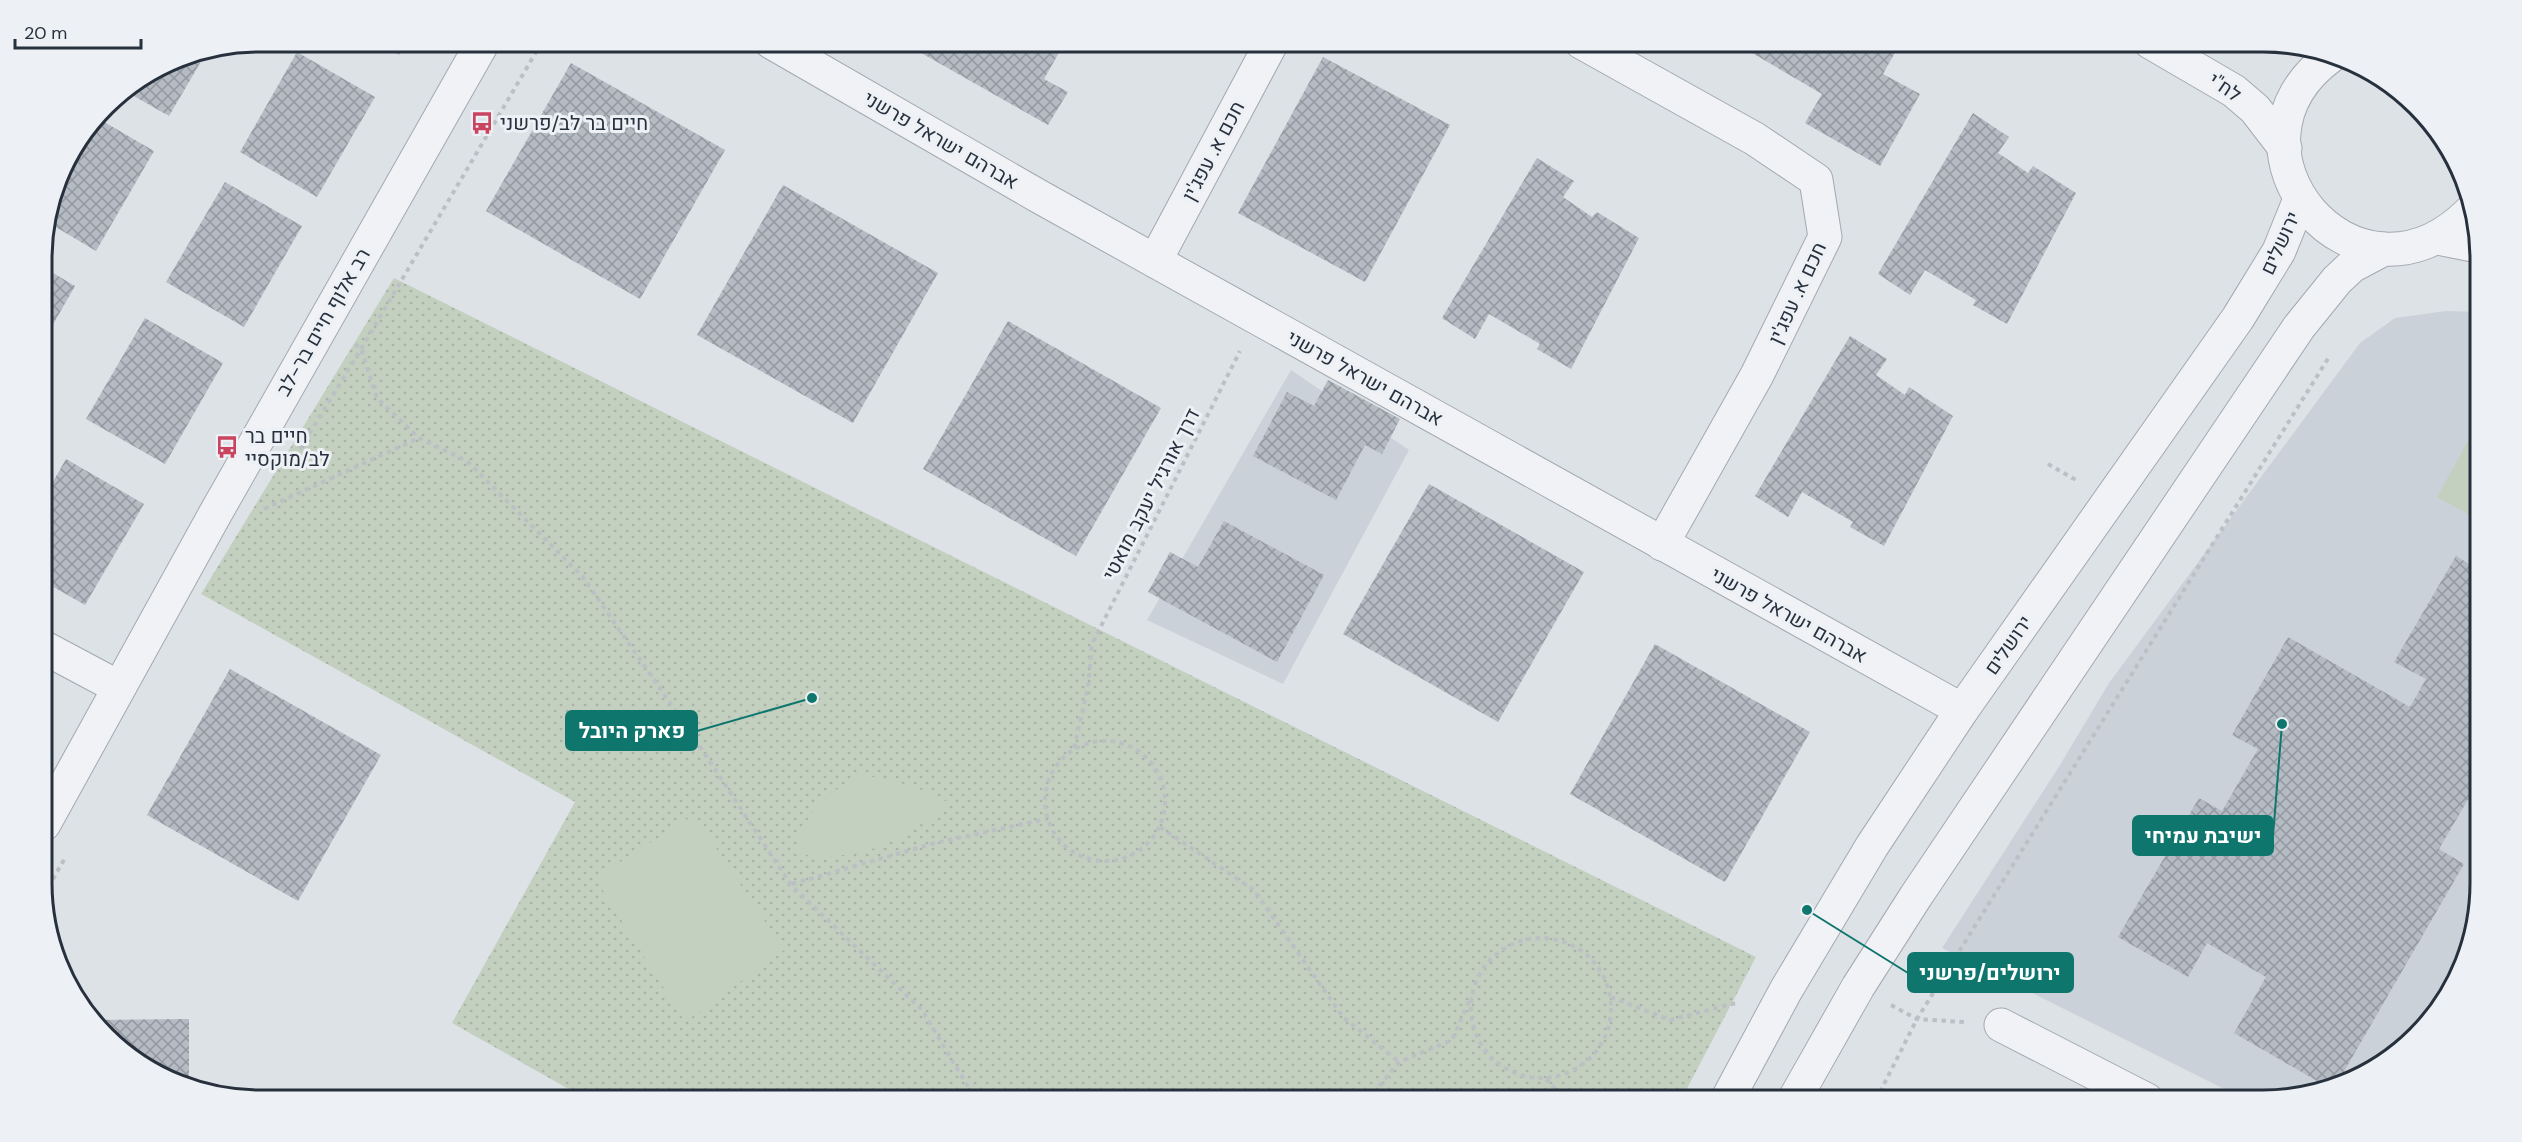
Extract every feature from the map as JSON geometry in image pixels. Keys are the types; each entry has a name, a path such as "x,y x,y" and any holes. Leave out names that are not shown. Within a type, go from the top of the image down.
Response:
{"street":[{"name":"רב אלוף חיים בר-לב","path":"52,810 118,687 477,52"},
{"name":"אברהם ישראל פרשני","path":"789,52 1155,261 1962,710"},
{"name":"חכם א. עפג'ין","path":"1155,261 1267,52"},
{"name":"חכם א. עפג'ין","path":"1599,52 1755,139 1816,180 1825,237 1757,375 1662,544"},
{"name":"לח\"י","path":"2167,52 2234,92 2254,109 2285,148"},
{"path":"2323,62 2316,68 2295,97 2285,131 2285,148 2292,183 2300,199 2322,224 2336,234 2367,246 2384,249 2417,245 2438,238 2456,227 2465,218"},
{"name":"ירושלים","path":"1732,1089 1786,990 1872,846 1962,710 2238,318 2278,251 2300,199"},
{"path":"2438,238 2469,244"},
{"path":"1800,1089 1858,987 1966,820 2299,327 2337,280 2352,266 2384,249"},
{"path":"52,651 118,687"},
{"path":"2001,1025 2126,1089"}],"path":[{"path":"300,450 536,52"},
{"path":"327,316 361,349 377,398 419,438 467,461 582,576 693,736 791,885 922,1010 970,1090"},
{"name":"דרך אורגיל יעקב מואטי","path":"1074,748 1088,687 1092,644 1257,318"},
{"path":"1881,1089 1917,1019 2333,350"},
{"path":"269,500 263,510 419,438"},
{"path":"1111,740 1130,745 1146,756 1158,771 1164,789 1165,808 1160,827 1148,844 1131,856 1110,861 1090,860 1071,852 1056,837 1046,819 1044,799 1048,779 1058,762 1074,748 1092,741 1111,740"},
{"path":"791,885 935,843 1046,819"},
{"path":"1160,827 1254,890 1343,1017 1399,1062"},
{"path":"52,881 67,854"},
{"path":"1377,1089 1399,1062 1452,1041 1472,994 1483,970 1502,949 1525,939 1549,937 1573,945 1592,959 1606,979 1611,997 1610,1022 1601,1045 1585,1063 1564,1075 1546,1079 1521,1076 1499,1065 1482,1047 1471,1016 1472,994"},
{"path":"1858,987 1917,1019 2001,1025"},
{"path":"1611,997 1670,1020 1786,990"},
{"path":"1546,1079 1556,1089"}],"shaded area":[{"path":"2446,311 2470,312 2470,882 2466,923 2454,961 2442,986 2409,1029 2377,1055 2354,1068 2303,1086 2276,1089 2224,1089 1942,948 2060,765 2109,683 2360,343 2395,318"},
{"path":"1291,370 1409,450 1283,684 1147,620"}],"green space":[{"path":"394,278 1756,957 1687,1089 570,1090 452,1023 575,802 201,594"},
{"path":"2470,437 2470,515 2437,497"},
{"path":"859,775 906,785 951,804 896,839 859,853 818,856 794,853 803,827 817,807 835,790"},
{"path":"694,815 784,950 685,1022 595,878"}],"building":[{"path":"297,52 375,97 317,197 240,152"},
{"path":"920,52 1059,52 1044,79 1068,92 1048,125"},
{"path":"1750,52 1895,52 1883,74 1920,94 1880,166 1805,123 1822,94"},
{"path":"1323,57 1450,125 1365,282 1238,213"},
{"path":"201,62 169,116 134,96 168,74"},
{"path":"571,63 725,150 640,299 486,211"},
{"path":"1973,113 2009,137 1998,153 2028,173 2033,166 2076,193 2007,324 1973,305 1976,300 1925,270 1910,295 1878,274"},
{"path":"105,122 154,151 96,251 55,227 64,193 74,168 87,145"},
{"path":"1537,158 1574,181 1563,197 1592,217 1597,212 1639,238 1571,369 1537,349 1540,344 1489,314 1475,339 1442,318"},
{"path":"225,182 302,226 244,327 166,282"},
{"path":"783,185 938,273 853,423 697,335"},
{"path":"53,273 75,286 53,325"},
{"path":"145,318 223,363 165,464 86,419"},
{"path":"1008,321 1161,408 1076,556 923,469"},
{"path":"1850,336 1887,359 1876,375 1905,395 1909,387 1953,416 1884,546 1850,527 1853,522 1802,492 1788,517 1755,496"},
{"path":"1328,380 1400,419 1382,454 1365,445 1336,500 1253,456 1287,392 1314,406"},
{"path":"66,459 144,504 85,605 52,586 53,482"},
{"path":"1429,484 1584,572 1498,722 1343,634"},
{"path":"1224,521 1324,575 1277,662 1148,592 1170,552 1198,567"},
{"path":"2456,556 2470,565 2470,796 2439,849 2464,864 2344,1072 2318,1081 2234,1033 2266,977 2207,943 2188,977 2118,937 2199,798 2222,811 2258,749 2232,735 2288,637 2410,707 2426,679 2394,662"},
{"path":"1655,644 1810,732 1725,882 1570,794"},
{"path":"230,669 381,755 298,901 147,815"},
{"path":"189,1019 189,1077 156,1062 134,1047 105,1020"}],"place":[{"name":"חיים בר לב/פרשני","path":"482,123"},
{"name":"חיים בר לב/מוקסיי","path":"227,447"},
{"name":"פארק היובל","path":"812,698"},
{"name":"ישיבת עמיחי","path":"2282,724"},
{"name":"ירושלים/פרשני","path":"1807,910"}]}
